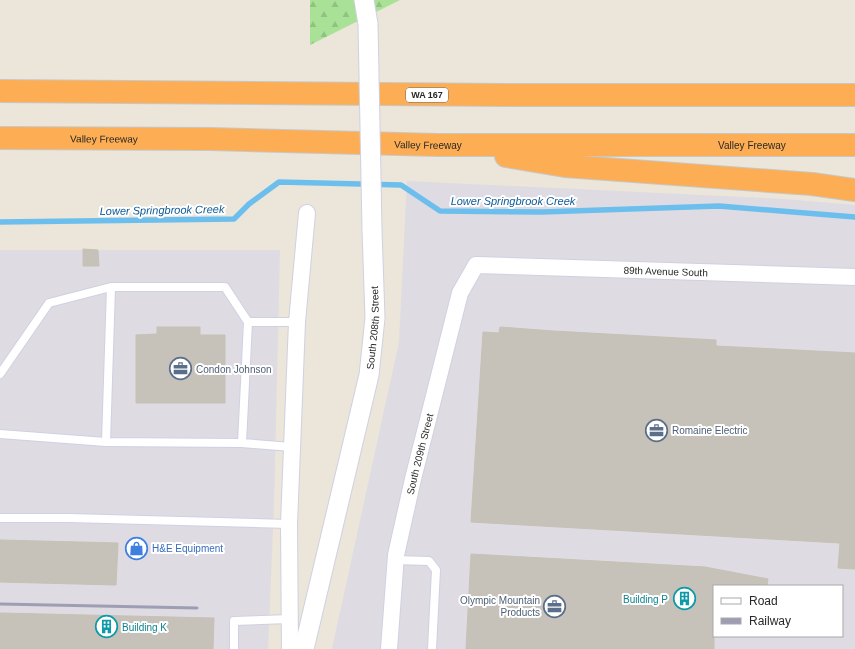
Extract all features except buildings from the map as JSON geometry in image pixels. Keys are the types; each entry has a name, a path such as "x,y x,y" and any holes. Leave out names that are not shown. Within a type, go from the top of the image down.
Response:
{"highway":[{"name":"WA 167","path":"0,91 507,95 855,95"},
{"name":"Valley Freeway","path":"0,138 210,139 438,146 855,145"},
{"path":"438,146 565,166 812,184 855,190"}],"street":[{"name":"South 208th Street","path":"304,649 369,375 375,318 368,24 364,0"},
{"path":"290,649 289,524 292,447 297,322 307,213"},
{"name":"89th Avenue South","path":"476,265 855,277"},
{"name":"South 209th Street","path":"389,649 395,560 412,479 460,293 476,265"}],"lane":[{"path":"106,442 111,287"},
{"path":"0,374 49,303 111,287 225,287 248,322 242,444"},
{"path":"248,322 297,322"},
{"path":"0,434 106,442 242,444 292,447"},
{"path":"0,518 68,518 289,524"},
{"path":"395,560 429,561 436,570 432,649"},
{"path":"234,649 234,621 290,620"}],"shaded area":[{"path":"407,181 783,199 855,205 855,649 332,649 399,342"},
{"path":"0,250 280,250 274,503 268,649 0,649"}],"green space":[{"path":"310,0 400,0 310,45"}],"waterway":[{"name":"Lower Springbrook Creek","path":"0,222 234,219 249,204 279,182 401,185 440,211 542,212 719,206 855,217"}],"railway":[{"path":"0,604 197,608"}],"place":[{"name":"Condon Johnson","path":"181,369"},
{"name":"Romaine Electric","path":"657,430"},
{"name":"H&E Equipment","path":"136,548"},
{"name":"Building P","path":"684,599"},
{"name":"Olympic Mountain Products","path":"555,606"},
{"name":"Building K","path":"107,627"}]}
